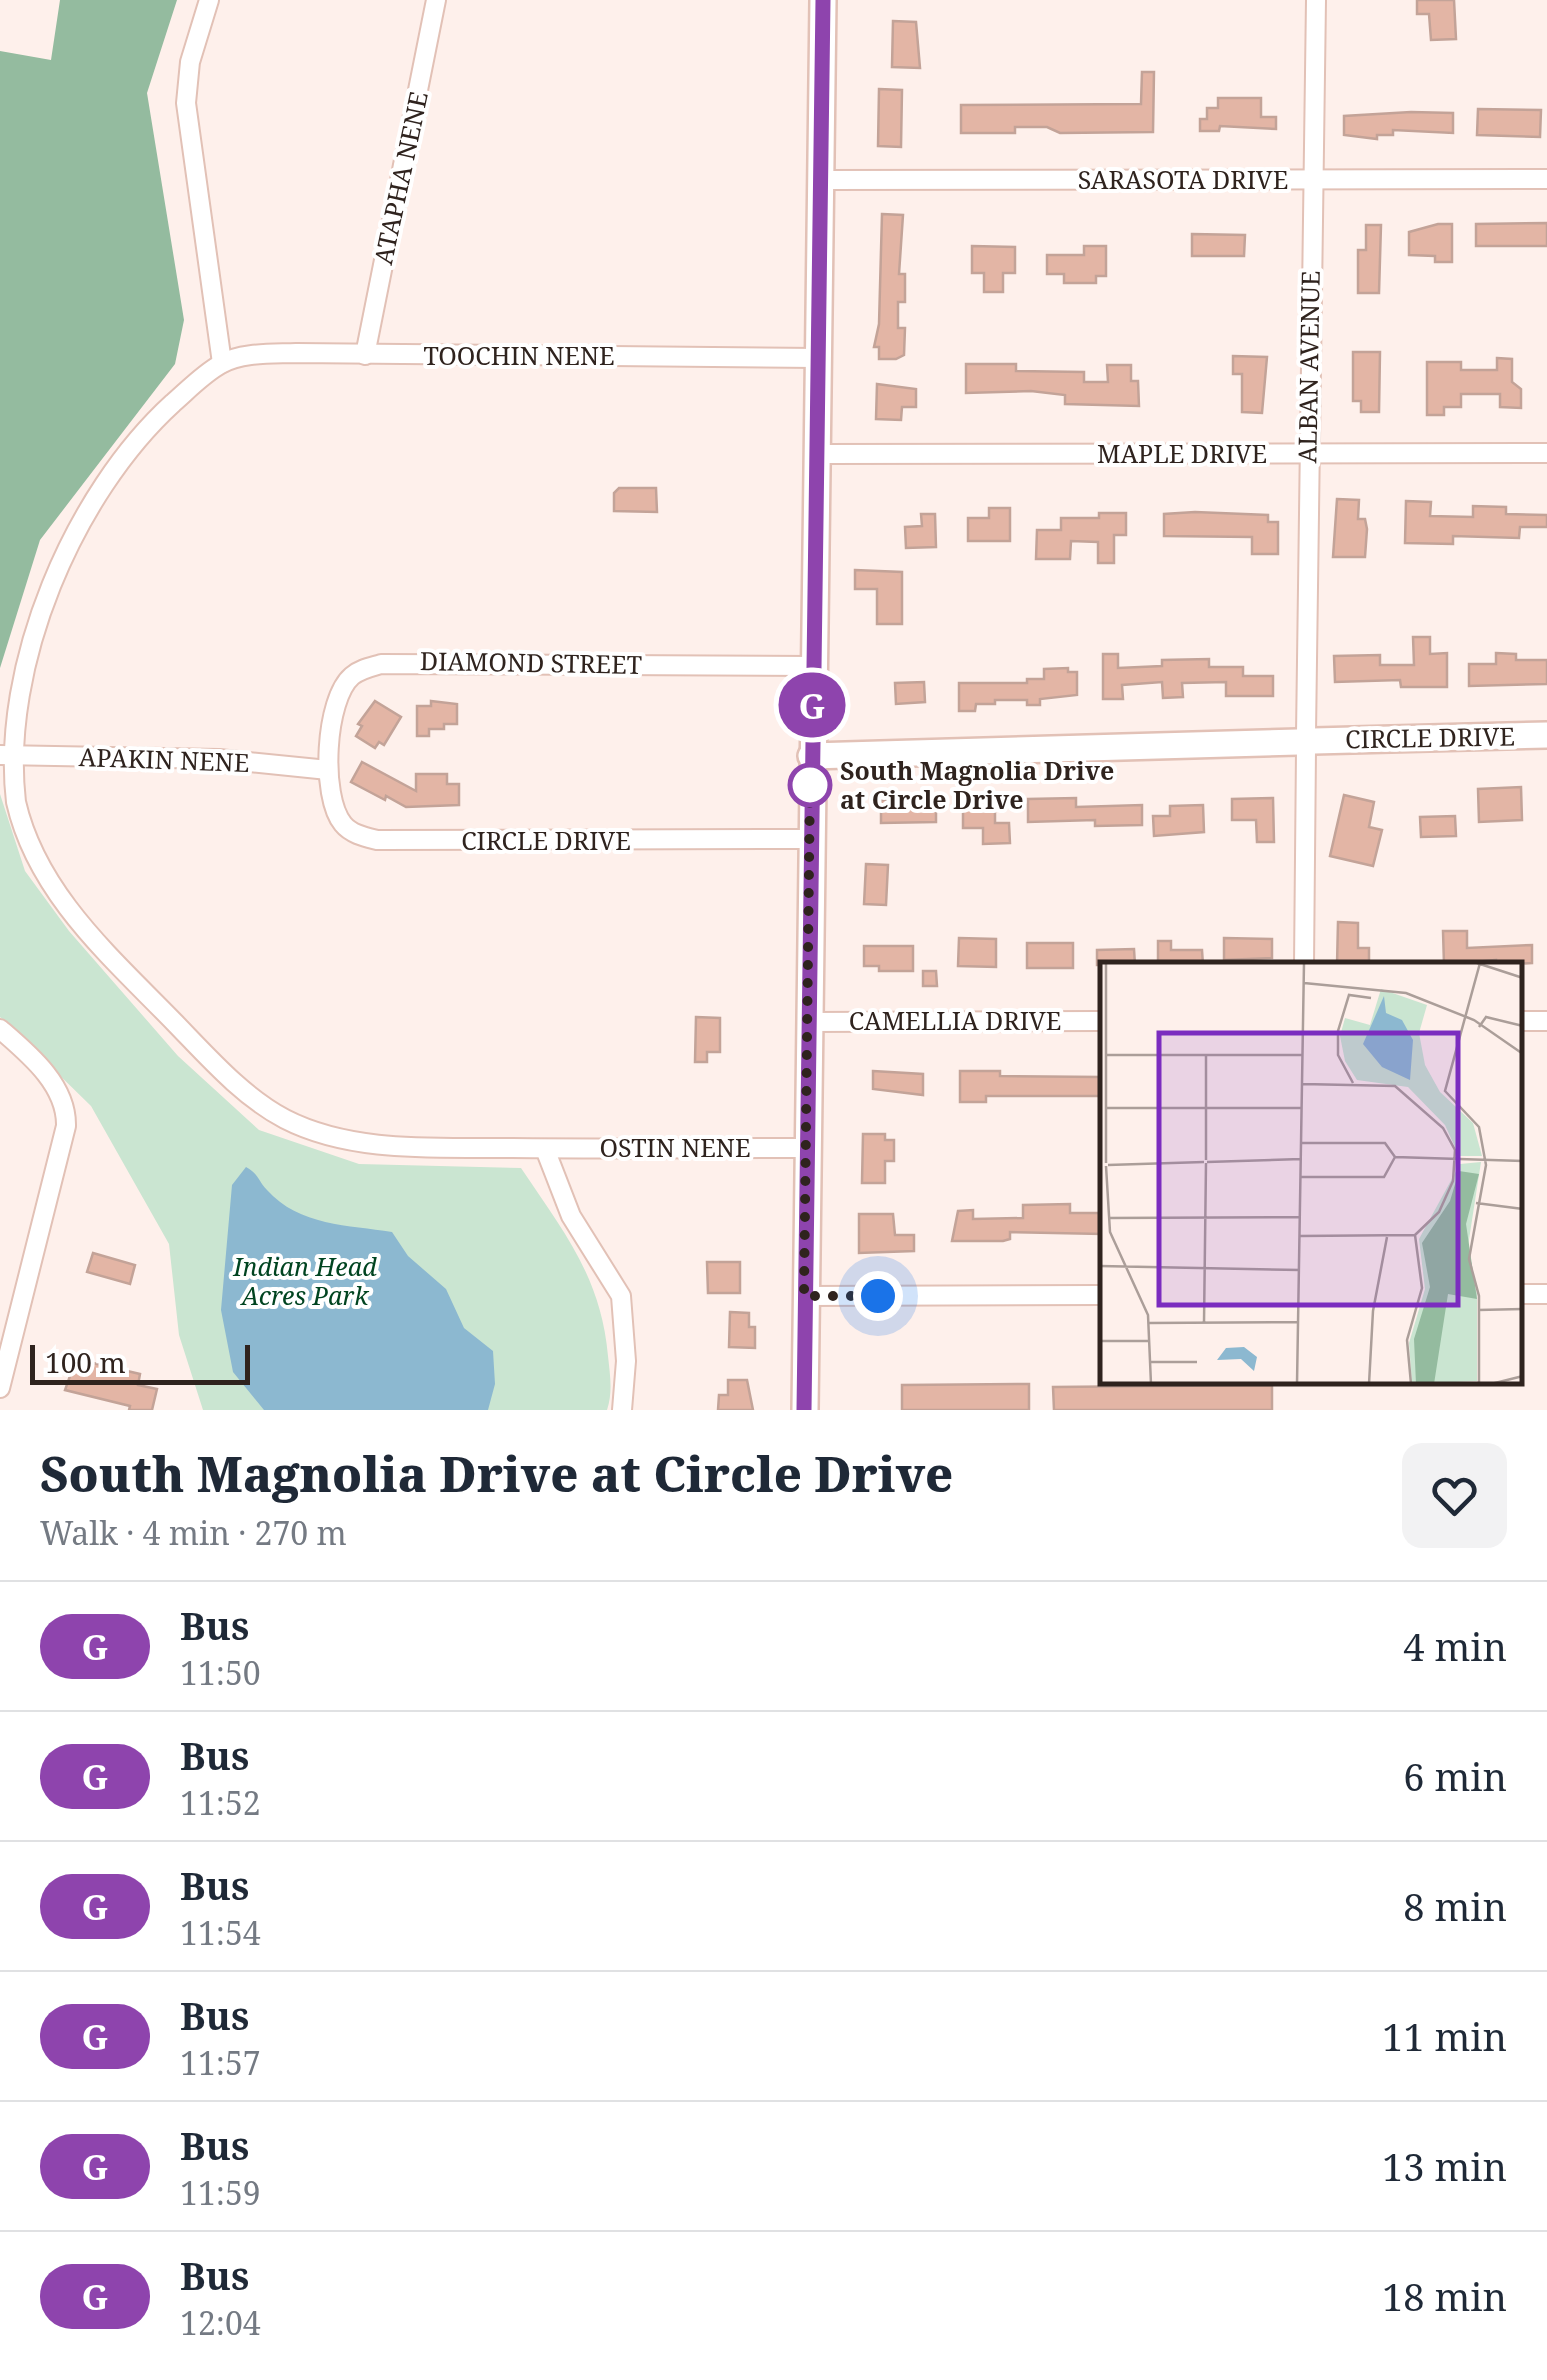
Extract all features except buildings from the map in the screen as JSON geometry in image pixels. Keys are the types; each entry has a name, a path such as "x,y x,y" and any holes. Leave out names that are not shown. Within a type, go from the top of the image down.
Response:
{"main road":[{"path":"804,1410 823,0"},
{"name":"CIRCLE DRIVE","path":"811,756 1547,735"}],"street":[{"path":"209,0 190,62 186,104 222,363"},
{"name":"ATAPHA NENE","path":"366,356 436,0"},
{"name":"ALBAN AVENUE","path":"1304,962 1316,0"},
{"name":"SARASOTA DRIVE","path":"820,180 1547,179"},
{"name":"TOOCHIN NENE","path":"222,363 268,354 817,358"},
{"name":"OSTIN NENE","path":"222,363 142,432 100,485 39,599 24,646 4,755 38,864 75,918 211,1060 285,1119 362,1142 544,1148 805,1148"},
{"name":"MAPLE DRIVE","path":"816,454 1547,453"},
{"name":"DIAMOND STREET","path":"328,770 336,704 350,677 380,664 812,666"},
{"name":"APAKIN NENE","path":"4,755 219,759 328,770"},
{"name":"CIRCLE DRIVE","path":"328,770 333,804 343,824 356,834 377,840 810,840"},
{"name":"CAMELLIA DRIVE","path":"808,1022 1100,1021"},
{"path":"0,1029 55,1086 67,1107 66,1126 0,1388"},
{"path":"544,1148 571,1216 621,1296 626,1361 622,1410"},
{"path":"804,1296 1100,1295"}],"green space":[{"path":"60,0 177,0 147,93 184,320 175,364 40,540 0,668 0,51 51,60"},
{"name":"Indian Head Acres Park","path":"0,794 25,871 69,931 178,1056 259,1130 359,1164 521,1168 578,1256 598,1302 610,1377 607,1410 203,1410 179,1335 169,1244 91,1106 0,1017"}],"water":[{"path":"246,1167 294,1211 325,1222 392,1232 408,1256 446,1289 464,1328 493,1351 495,1384 488,1410 264,1410 233,1372 221,1310 232,1185"}],"bus line":[{"name":"G","path":"804,1410 823,0"}],"place":[{"name":"South Magnolia Drive at Circle Drive","path":"810,785"}],"route":[{"path":"810,785 804,1296 878,1296"}]}
